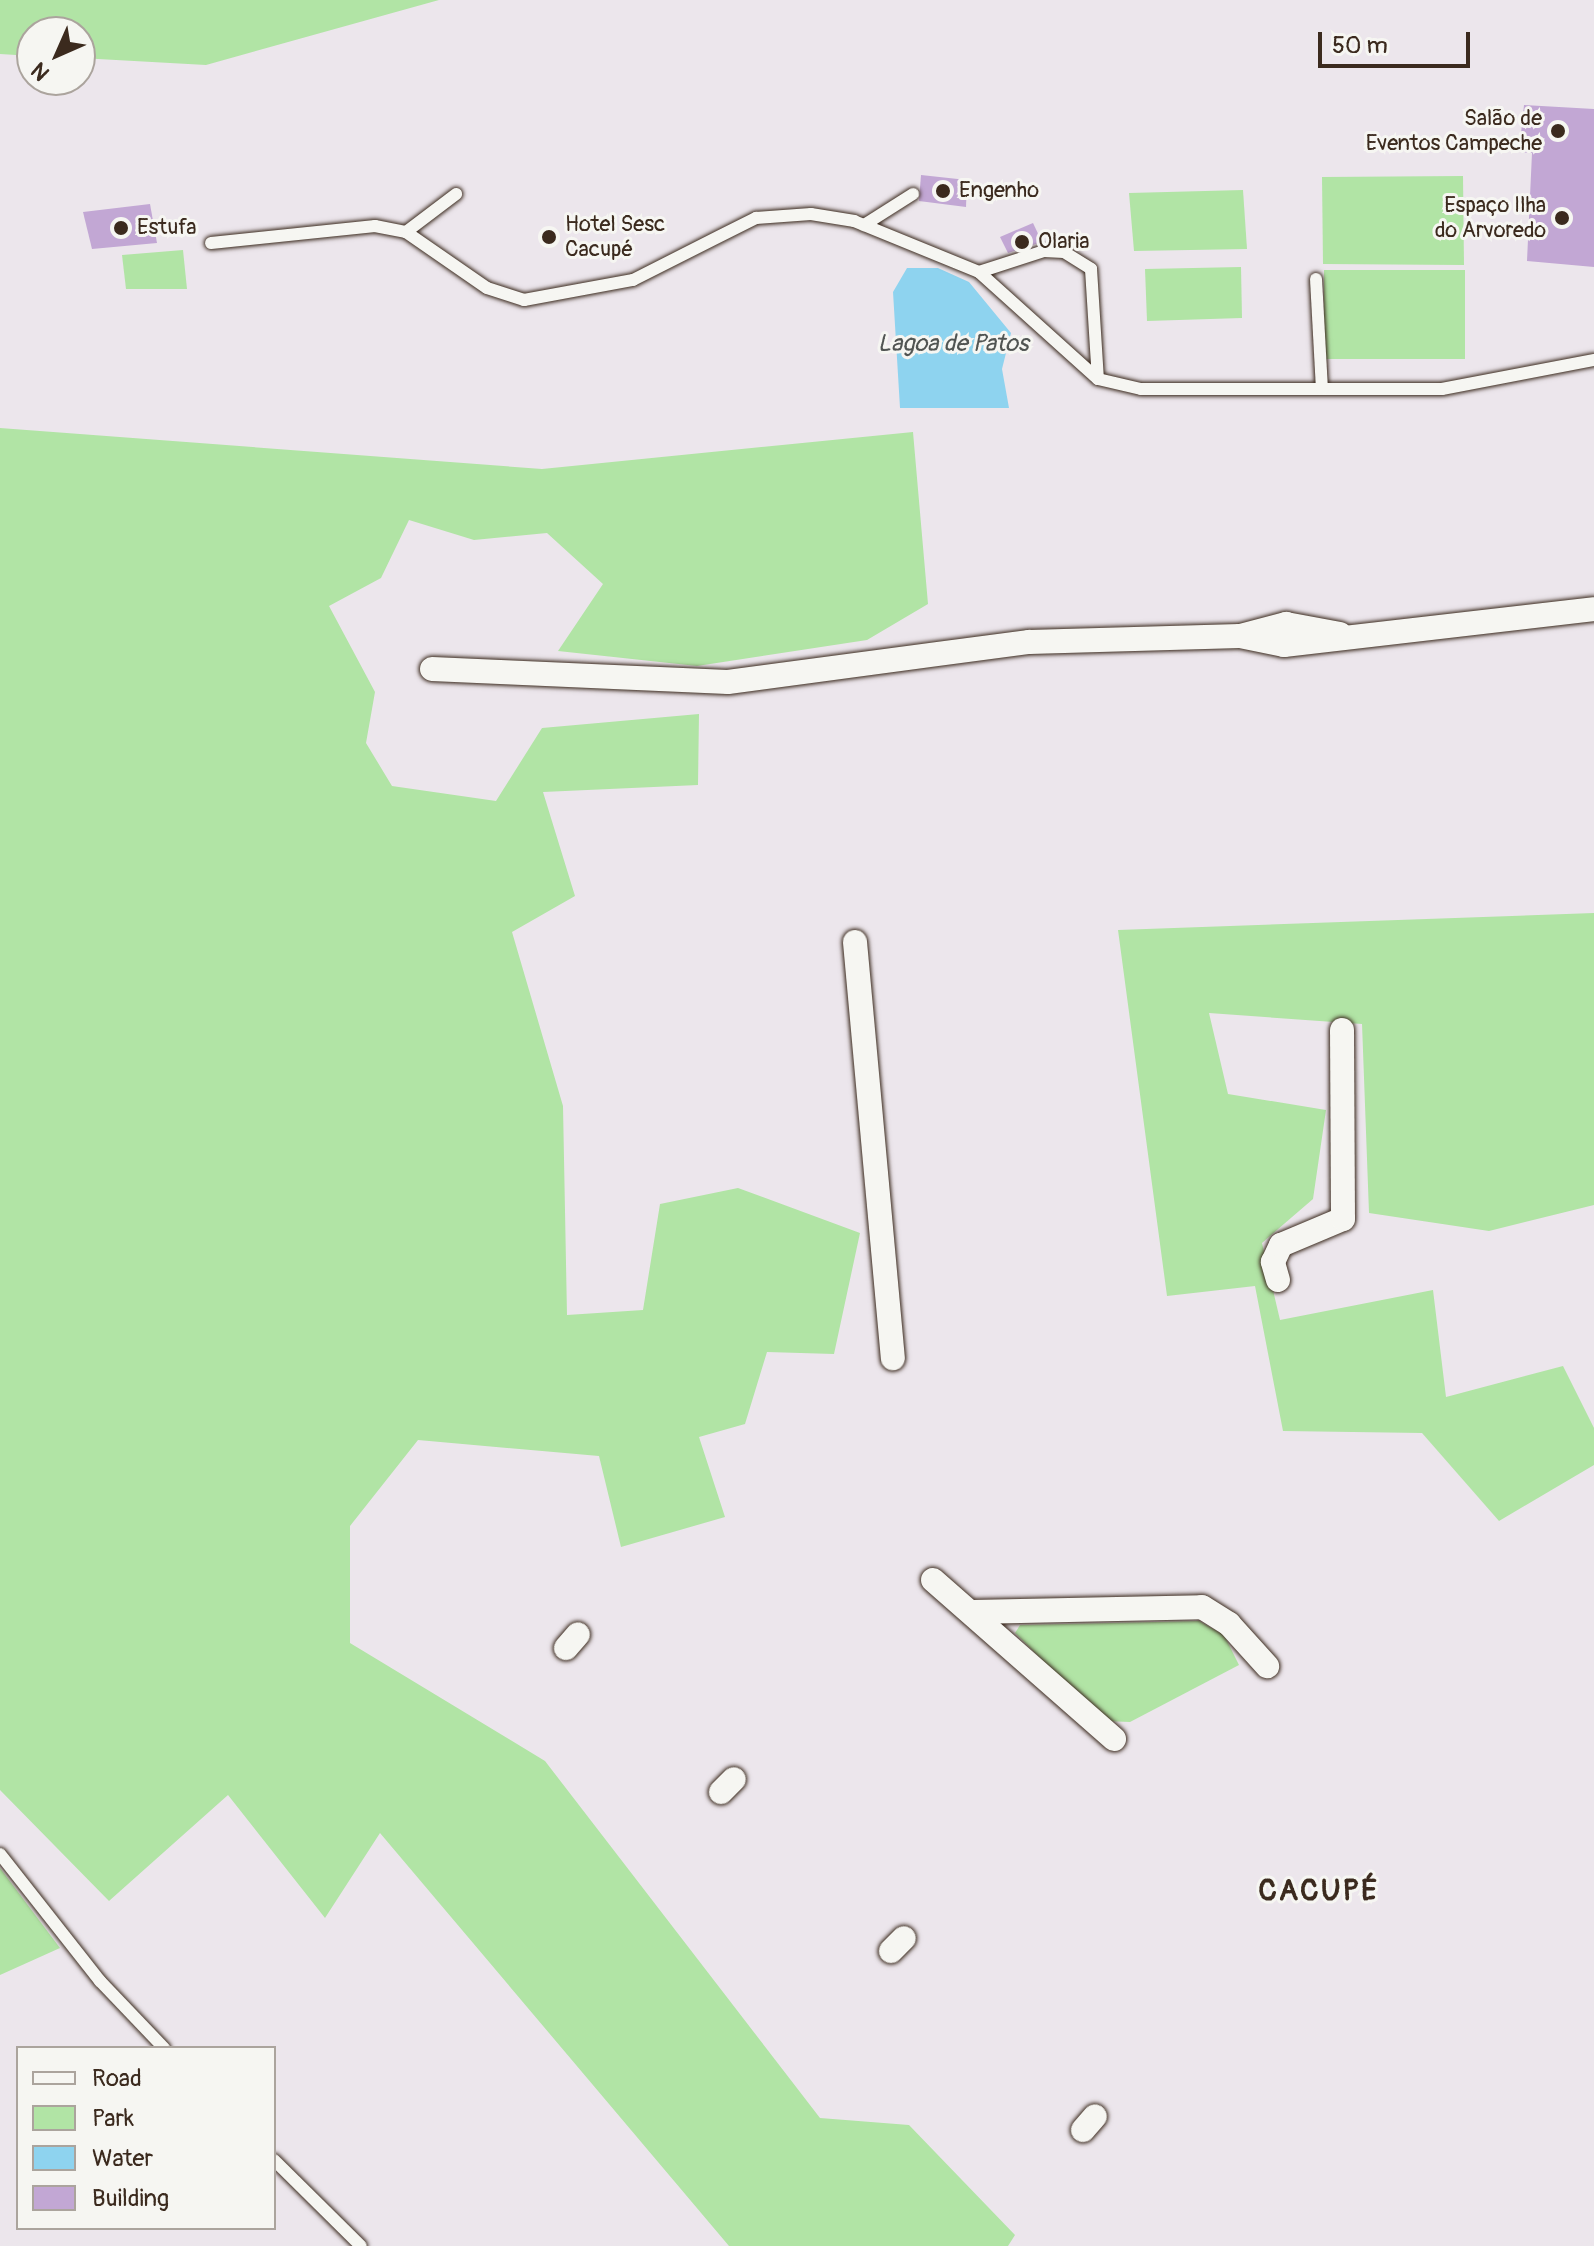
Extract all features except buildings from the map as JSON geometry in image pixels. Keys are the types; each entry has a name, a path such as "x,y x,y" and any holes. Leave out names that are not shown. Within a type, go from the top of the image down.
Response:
{"street":[{"path":"432,669 728,682 974,646 1240,636 1284,645 1340,634 1594,609"},
{"path":"855,942 893,1358"},
{"path":"1278,1280 1273,1262 1281,1245 1343,1219 1342,1030"},
{"path":"933,1580 1114,1739"},
{"path":"972,1612 1202,1607 1229,1624 1267,1666"}],"lane":[{"path":"406,232 456,194"},
{"path":"864,225 913,194"},
{"path":"211,243 375,226 406,232 487,288 524,300 633,280 756,218 811,214 864,225 979,272 1098,379 1141,389 1442,389 1594,360"},
{"path":"979,272 1044,251 1064,252 1091,269 1098,379"},
{"path":"1316,279 1322,389"},
{"path":"0,1854 100,1981 162,2046"},
{"path":"276,2162 361,2246"}],"green space":[{"path":"0,0 439,0 206,65 96,59 96,16 16,16 16,55 0,54"},
{"path":"1463,176 1464,265 1323,264 1322,177"},
{"path":"1243,190 1247,249 1134,251 1129,193"},
{"path":"183,250 187,289 126,289 122,255"},
{"path":"1241,267 1242,318 1147,321 1145,269"},
{"path":"1324,270 1465,270 1465,359 1324,359"},
{"path":"0,428 542,469 913,432 928,604 867,640 697,666 558,651 603,584 547,533 474,540 409,520 381,578 329,606 375,692 366,743 392,786 496,801 542,728 699,714 698,785 543,792 575,896 512,932 563,1106 567,1315 643,1310 660,1204 738,1188 860,1233 834,1354 767,1352 745,1424 699,1437 725,1517 621,1547 599,1456 418,1440 350,1526 350,1643 545,1761 820,2118 909,2125 1015,2235 1008,2246 729,2246 380,1833 325,1918 228,1795 109,1901 0,1790"},
{"path":"1594,913 1594,1205 1489,1231 1369,1213 1362,1024 1209,1013 1228,1094 1326,1110 1313,1199 1262,1243 1280,1320 1433,1290 1446,1397 1563,1366 1594,1428 1594,1465 1499,1521 1422,1433 1283,1431 1255,1286 1167,1296 1118,930"},
{"path":"1199,1621 1224,1635 1239,1665 1130,1722 1104,1721 1015,1633 1020,1625"},
{"path":"0,1868 60,1948 0,1975"}],"water":[{"name":"Lagoa de Patos","path":"907,268 938,268 969,282 1011,333 1002,369 1009,408 900,408 893,292"}],"place":[{"name":"Salão de Eventos Campeche","path":"1558,131"},
{"name":"Engenho","path":"943,191"},
{"name":"Espaço Ilha do Arvoredo","path":"1562,218"},
{"name":"Estufa","path":"121,228"},
{"name":"Hotel Sesc Cacupé","path":"549,237"},
{"name":"Olaria","path":"1022,242"}],"district":[{"name":"CACUPÉ","path":"1319,1891"}]}
